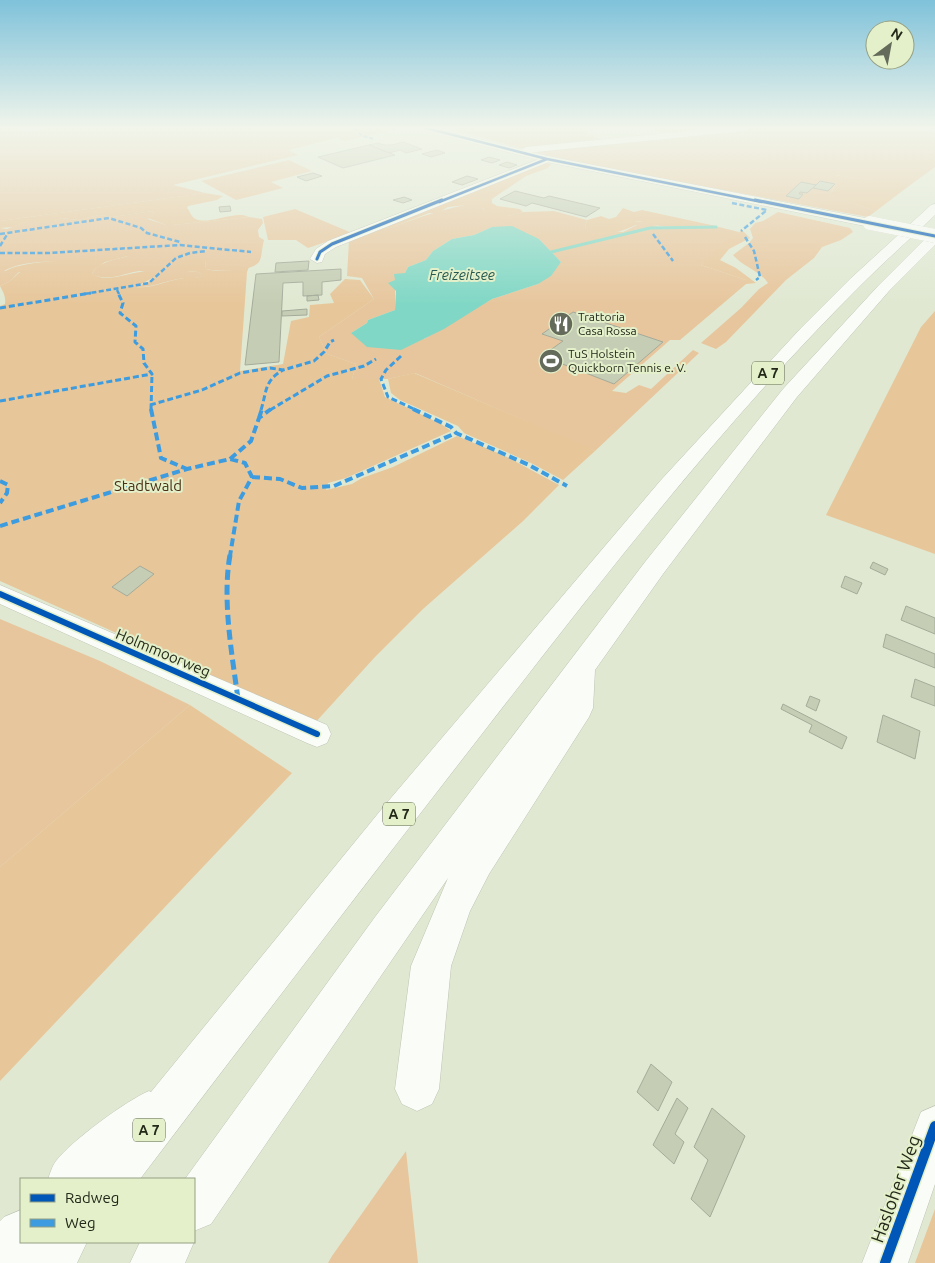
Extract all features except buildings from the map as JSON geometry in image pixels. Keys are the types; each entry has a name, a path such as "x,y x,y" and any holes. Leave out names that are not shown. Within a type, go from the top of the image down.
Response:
{"main road":[{"path":"688,187 935,237"},
{"name":"A 7","path":"112,1178 337,891 620,541 704,444 787,353 857,281 935,208"},
{"name":"A 7","path":"195,1206 388,930 581,666 790,393 884,288 935,237"},
{"path":"417,1089 431,966 454,904 480,853 578,708 581,666"},
{"path":"72,1178 82,1167 187,1082"},
{"path":"0,1257 20,1235"},
{"path":"46,1263 62,1243"},
{"path":"155,1263 169,1243"}],"street":[{"path":"317,259 318,254 332,244 476,187"},
{"name":"Holmmoorweg","path":"0,594 317,734"},
{"name":"Hasloher Weg","path":"885,1263 935,1126"}],"shaded area":[{"path":"0,187 181,187 205,193 0,221"},
{"path":"212,187 283,188 236,200"},
{"path":"707,187 834,187 829,195 876,211 868,217"},
{"path":"476,203 482,206 483,209 508,216 523,212 554,211 587,220 585,228 623,232 637,225 633,222 648,221 658,227 711,225 739,232 701,265 746,280 746,284 680,340 670,340 612,391 626,393 639,385 651,389 693,350 699,353 595,451 415,373 388,379 352,379 356,364 327,354 319,337 374,299 362,278 347,276 349,241 385,227 390,228 433,213","holes":["492,227 539,239 561,262 538,284 492,299 424,339 351,333 367,323 368,320 395,310 395,280 405,273 408,267 426,260 433,251 452,239 474,235"]},
{"path":"295,209 352,233 308,248 296,240 268,240 263,217"},
{"path":"152,211 154,213 148,219 166,225 249,217 262,219 263,223 258,230 259,237 264,240 260,260 257,264 244,269 219,271 206,269 205,260 187,271 198,272 204,275 202,276 141,287 135,287 148,282 156,276 140,271 109,277 97,276 92,273 103,263 128,256 101,260 37,262 4,271 20,271 10,281 0,286 0,228 7,229 28,221 54,221 62,218 78,220 99,215 113,217"},
{"path":"778,212 850,228 853,232 841,240 822,247 814,258 786,280 726,342 716,349 701,343 741,308 759,289 768,283 733,255 753,238 750,229 755,223 763,221"},
{"path":"0,619 100,661 190,705 0,867"},
{"path":"406,1151 418,1263 328,1263 332,1256"}],"green space":[{"path":"483,187 510,187 492,199 492,203 497,206 520,209 523,212 508,216 495,216 476,204 448,207 438,213 429,213 390,228 385,227"},
{"path":"834,187 908,187 876,211 828,195"},
{"path":"205,193 223,196 217,200 188,206 187,208 194,218 206,221 236,215 249,217 166,225 148,218 154,213 152,211 113,217 99,215 78,220 62,218 54,221 28,221 13,227 0,228 0,221"},
{"path":"623,208 634,212 642,210 711,225 661,226 638,221 634,222 638,224 618,232 600,232 585,228 587,220 601,216 609,219 616,217"},
{"path":"742,230 750,238 729,249 720,260 736,268 756,283 746,284 746,280 701,265 718,247"},
{"name":"Stadtwald","path":"128,254 128,256 105,262 92,273 98,277 106,278 140,272 155,273 156,276 136,287 142,287 154,286 184,278 197,278 203,275 198,272 180,270 176,266 185,259 202,258 205,260 206,269 217,271 249,267 247,272 240,371 283,364 291,321 309,317 310,305 334,303 330,294 345,279 360,280 374,299 319,337 327,354 356,364 352,379 379,379 385,397 441,424 451,431 346,478 328,483 326,490 352,484 362,478 393,467 457,436 505,456 559,485 522,522 423,609 375,657 313,725 206,673 0,581 0,306 5,304 5,301 0,286 10,281 20,272 4,272 22,265 35,263 97,257 99,260"},
{"path":"935,311 935,554 826,515 921,327"},
{"path":"414,373 595,451 563,480 531,463 464,433 458,426 400,400 391,393 388,379"},
{"path":"190,705 292,773 0,1081 0,867"},
{"path":"935,1209 935,1263 915,1263"}],"water":[{"name":"Freizeitsee","path":"512,226 539,239 561,262 551,276 538,284 492,299 444,329 401,350 367,347 351,333 367,323 368,320 395,310 396,291 388,283 395,280 394,274 405,273 408,267 426,260 433,251 452,239 474,235 492,227"}],"waterway":[{"path":"551,252 650,228 716,227"}],"marked path":[{"path":"732,203 767,210 741,231"},
{"path":"0,234 109,218 141,228 147,233 180,242"},
{"path":"0,246 8,233"},
{"path":"653,234 673,261"},
{"path":"745,237 754,251 760,277 756,280"},
{"path":"0,253 49,253 180,245 251,252"},
{"path":"0,308 149,283 176,258 190,253 206,251"},
{"path":"0,401 152,374 144,363 143,349 135,342 136,326 120,313 123,303 117,290"},
{"path":"150,405 202,390 240,373 270,368 283,370 314,361 324,352 330,342 334,340"},
{"path":"401,356 386,370 381,379 388,397 451,427 456,433 529,465 567,486"},
{"path":"230,459 251,441 259,418 281,402 327,376 364,366 376,359"},
{"path":"259,418 266,394 266,385 274,375 283,370"},
{"path":"152,374 150,405 161,458 187,469"},
{"path":"252,477 280,479 302,488 334,486 456,433"},
{"path":"0,526 187,469 230,459 245,463 252,477 239,501 227,572 231,642 238,699"},
{"path":"0,481 8,485 7,493 0,503"}],"cycle path":[{"path":"317,259 320,252 332,244 476,187"},
{"path":"688,187 935,236"},
{"path":"0,594 317,734"},
{"path":"885,1263 935,1126"}],"place":[{"name":"Trattoria Casa Rossa","path":"561,324"},
{"name":"TuS Holstein Quickborn Tennis e. V.","path":"551,361"}]}
